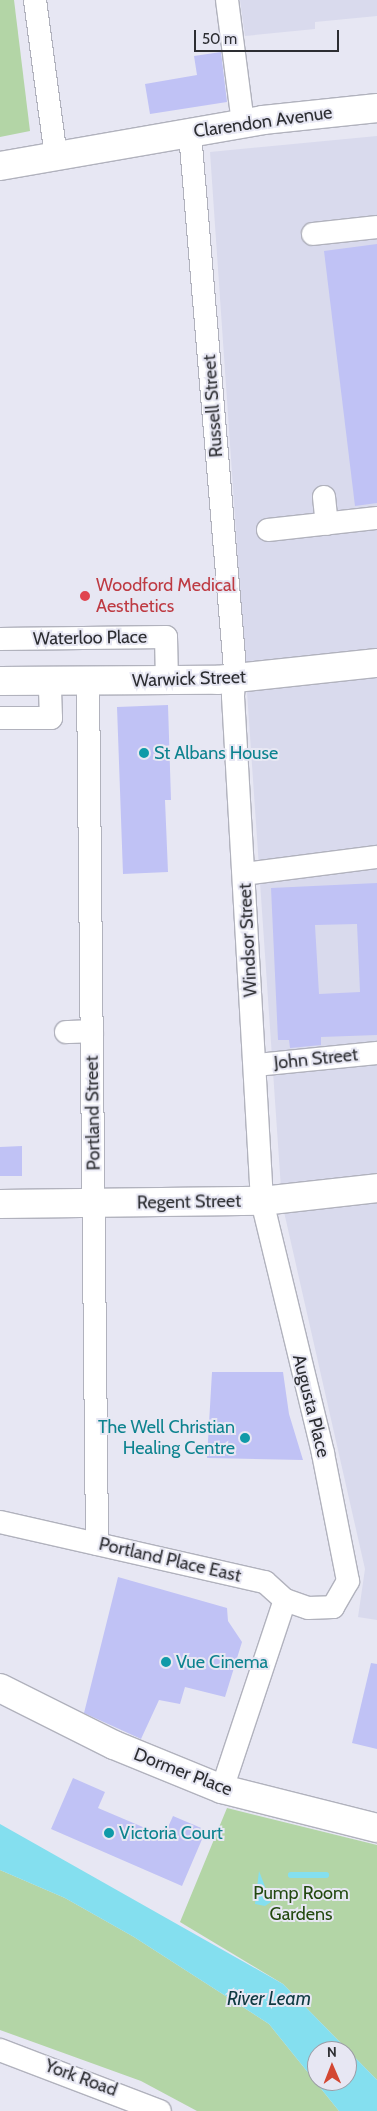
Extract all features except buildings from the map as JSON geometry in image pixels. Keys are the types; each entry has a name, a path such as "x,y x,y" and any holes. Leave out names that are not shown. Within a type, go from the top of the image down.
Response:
{"street":[{"path":"36,0 56,157"},
{"path":"227,0 243,124"},
{"name":"Clarendon Avenue","path":"0,166 243,124 377,108"},
{"name":"Russell Street","path":"190,133 234,678"},
{"path":"313,234 377,228"},
{"path":"324,497 327,524"},
{"path":"268,530 377,518"},
{"name":"Waterloo Place","path":"0,639 166,637 167,681"},
{"name":"Warwick Street","path":"0,681 167,681 234,678 377,663"},
{"name":"Windsor Street","path":"234,678 262,1201"},
{"path":"0,718 51,718 50,682"},
{"name":"Portland Street","path":"88,682 97,1544"},
{"path":"244,874 377,856"},
{"path":"66,1032 92,1031"},
{"name":"John Street","path":"256,1065 377,1053"},
{"name":"Regent Street","path":"0,1204 262,1201 377,1188"},
{"name":"Augusta Place","path":"262,1201 349,1572 333,1607"},
{"name":"Portland Place East","path":"0,1522 265,1582 285,1600 308,1608 333,1607"},
{"path":"222,1789 285,1600"},
{"name":"Dormer Place","path":"0,1688 114,1744 222,1789 377,1828"},
{"name":"York Road","path":"0,2050 160,2111"}],"shaded area":[{"path":"240,0 377,0 377,16 315,22 315,29 245,36"},
{"path":"377,136 377,1620 358,1617 365,1569 282,1203 210,152"}],"green space":[{"path":"0,0 14,0 30,131 0,137"},
{"name":"Pump Room Gardens","path":"227,1808 377,1845 377,2080 357,2060 357,2041 339,2041 283,1984 180,1922"},
{"path":"0,1870 65,1898 134,1937 269,2024 307,2071 307,2091 323,2091 339,2111 197,2111 141,2081 0,2030"}],"water":[{"name":"River Leam","path":"0,1824 283,1984 339,2041 307,2041 307,2071 269,2024 134,1937 65,1898 0,1870"},
{"path":"259,1871 271,1902 265,1906 255,1904"},
{"name":"River Leam","path":"357,2060 377,2080 377,2111 339,2111 323,2091 357,2091"}],"waterway":[{"path":"291,1875 326,1875"}],"place":[{"name":"Woodford Medical Aesthetics","path":"85,596"},
{"name":"St Albans House","path":"144,753"},
{"name":"The Well Christian Healing Centre","path":"245,1438"},
{"name":"Vue Cinema","path":"166,1662"},
{"name":"Victoria Court","path":"109,1833"}]}
